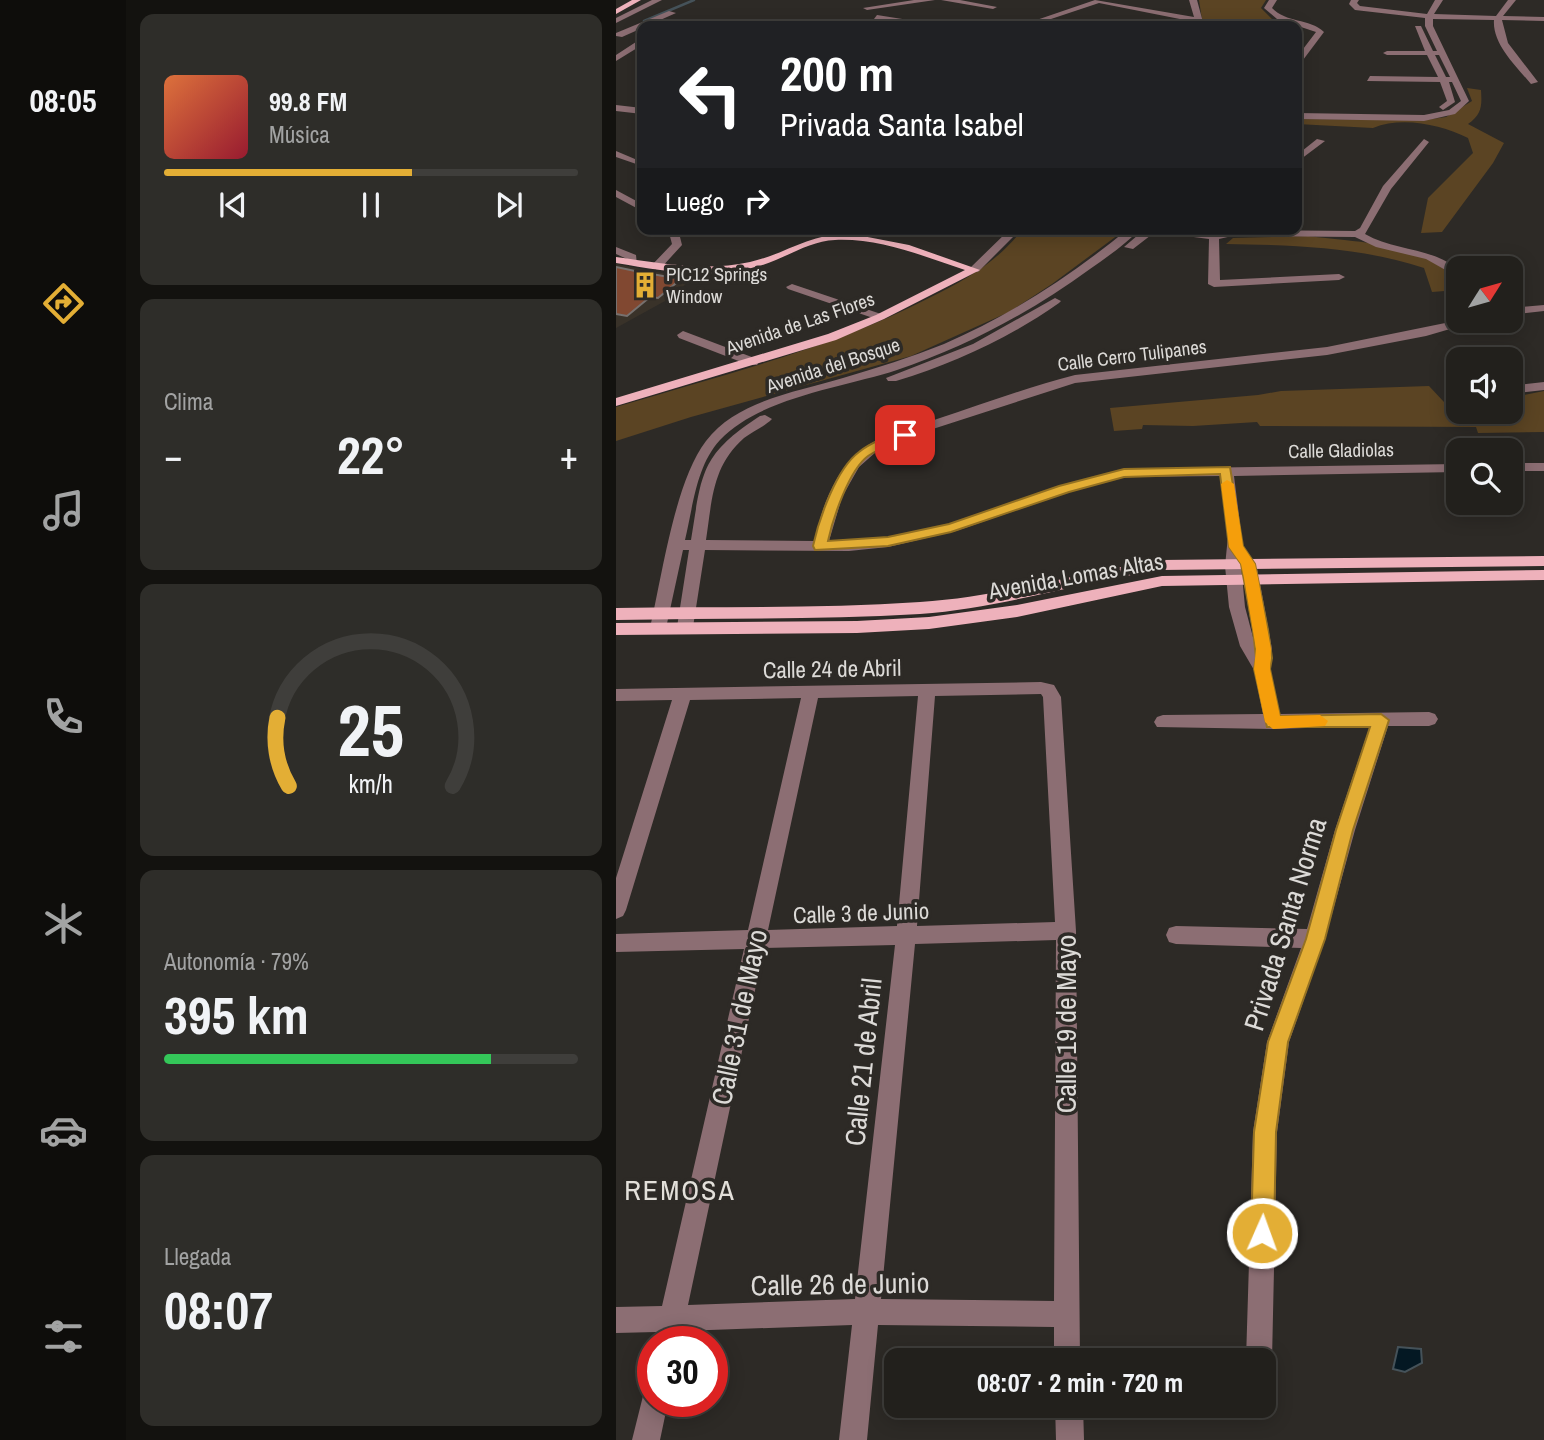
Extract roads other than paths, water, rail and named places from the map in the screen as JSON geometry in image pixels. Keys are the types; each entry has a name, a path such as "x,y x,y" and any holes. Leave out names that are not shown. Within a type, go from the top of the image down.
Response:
{"main road":[{"path":"616,12 637,0"},
{"path":"616,260 702,271 736,268 757,264 811,242 834,237 888,242 974,270"},
{"name":"Avenida de Las Flores","path":"616,402 832,337 880,317 974,270"},
{"name":"Avenida Lomas Altas","path":"616,629 659,620 687,619 857,627 929,623 1017,611 1141,583 1240,566 1544,561"},
{"name":"Avenida Lomas Altas","path":"1240,566 1544,575"},
{"name":"Avenida Lomas Altas","path":"616,614 659,620"}],"street":[{"path":"867,8 931,0"},
{"path":"945,0 993,7"},
{"path":"1193,0 1198,21"},
{"path":"1273,0 1268,8 1280,20 1285,21"},
{"path":"1355,0 1354,6 1365,10 1429,17 1498,19 1539,13"},
{"path":"1302,114 1440,116 1454,111 1465,101 1457,80 1431,33 1429,17 1439,0"},
{"path":"859,1 877,17 902,21"},
{"path":"1038,21 1099,1 1190,21"},
{"path":"616,21 655,2"},
{"path":"617,33 653,10 655,2"},
{"path":"1498,19 1514,3"},
{"path":"1302,114 1424,113 1442,108 1451,102 1418,30 1416,16 1422,8"},
{"path":"650,21 672,13"},
{"path":"874,21 877,17"},
{"path":"1498,19 1502,40 1534,82"},
{"path":"1302,24 1315,27 1320,32 1302,55"},
{"path":"617,33 637,26"},
{"path":"617,33 637,39"},
{"path":"616,59 637,44"},
{"path":"1387,52 1443,53"},
{"path":"1370,79 1457,80"},
{"path":"620,108 634,101"},
{"path":"1302,155 1320,141"},
{"path":"1302,232 1357,233 1364,230 1387,188 1424,142"},
{"path":"617,154 635,150"},
{"path":"617,154 637,163"},
{"path":"616,193 637,205"},
{"path":"1357,233 1368,240 1430,255 1446,264"},
{"path":"656,267 677,245 674,235"},
{"name":"Avenida de Las Flores","path":"974,270 1010,235"},
{"name":"Avenida del Bosque","path":"659,620 691,483 697,466 717,436 755,411 865,376 965,339 1024,308 1128,235"},
{"name":"Avenida del Bosque","path":"687,619 707,486 715,462 739,436 780,412 930,366 1000,336 1033,317 1146,235"},
{"path":"1215,235 1214,284 1339,277"},
{"path":"616,250 632,257 633,262"},
{"path":"792,287 880,317"},
{"path":"1523,310 1544,308"},
{"name":"Calle Cerro Tulipanes","path":"820,546 826,518 852,467 863,454 905,435 1075,379 1365,345 1446,328"},
{"path":"683,335 752,362"},
{"path":"1523,388 1544,386"},
{"path":"1523,467 1544,467"},
{"name":"Calle Gladiolas","path":"678,545 820,546 888,542 951,528 1064,489 1124,473 1446,468"},
{"path":"1226,470 1240,566 1242,629 1249,649 1262,669 1273,722"},
{"path":"1240,566 1261,630 1264,658 1262,669"},
{"path":"1242,629 1261,630"},
{"name":"Calle 21 de Abril","path":"853,1440 906,936 928,690"},
{"name":"Calle 24 de Abril","path":"616,695 1048,690"},
{"name":"Calle 19 de Mayo","path":"1048,690 1052,697 1066,931 1067,1348"},
{"name":"Calle 31 de Mayo","path":"671,1326 811,691"},
{"path":"616,910 683,694"},
{"path":"1163,722 1429,719"},
{"name":"Privada Santa Norma","path":"1259,1348 1265,1132 1278,1042 1315,939 1345,830 1381,720"},
{"name":"Calle 3 de Junio","path":"616,943 1066,931"},
{"path":"1176,935 1315,939"},
{"name":"Calle 26 de Junio","path":"722,1326 867,1312 1066,1314"},
{"name":"Calle 26 de Junio","path":"616,1320 645,1326"},
{"path":"646,1440 651,1417"},
{"path":"1069,1418 1070,1440"}],"water":[{"path":"1398,1347 1421,1349 1422,1363 1405,1372 1393,1369"}],"waterway":[{"path":"644,21 694,0"}],"place":[{"name":"PIC12 Springs Window","path":"645,285"}],"district":[{"name":"REMOSA","path":"680,1190"}]}
